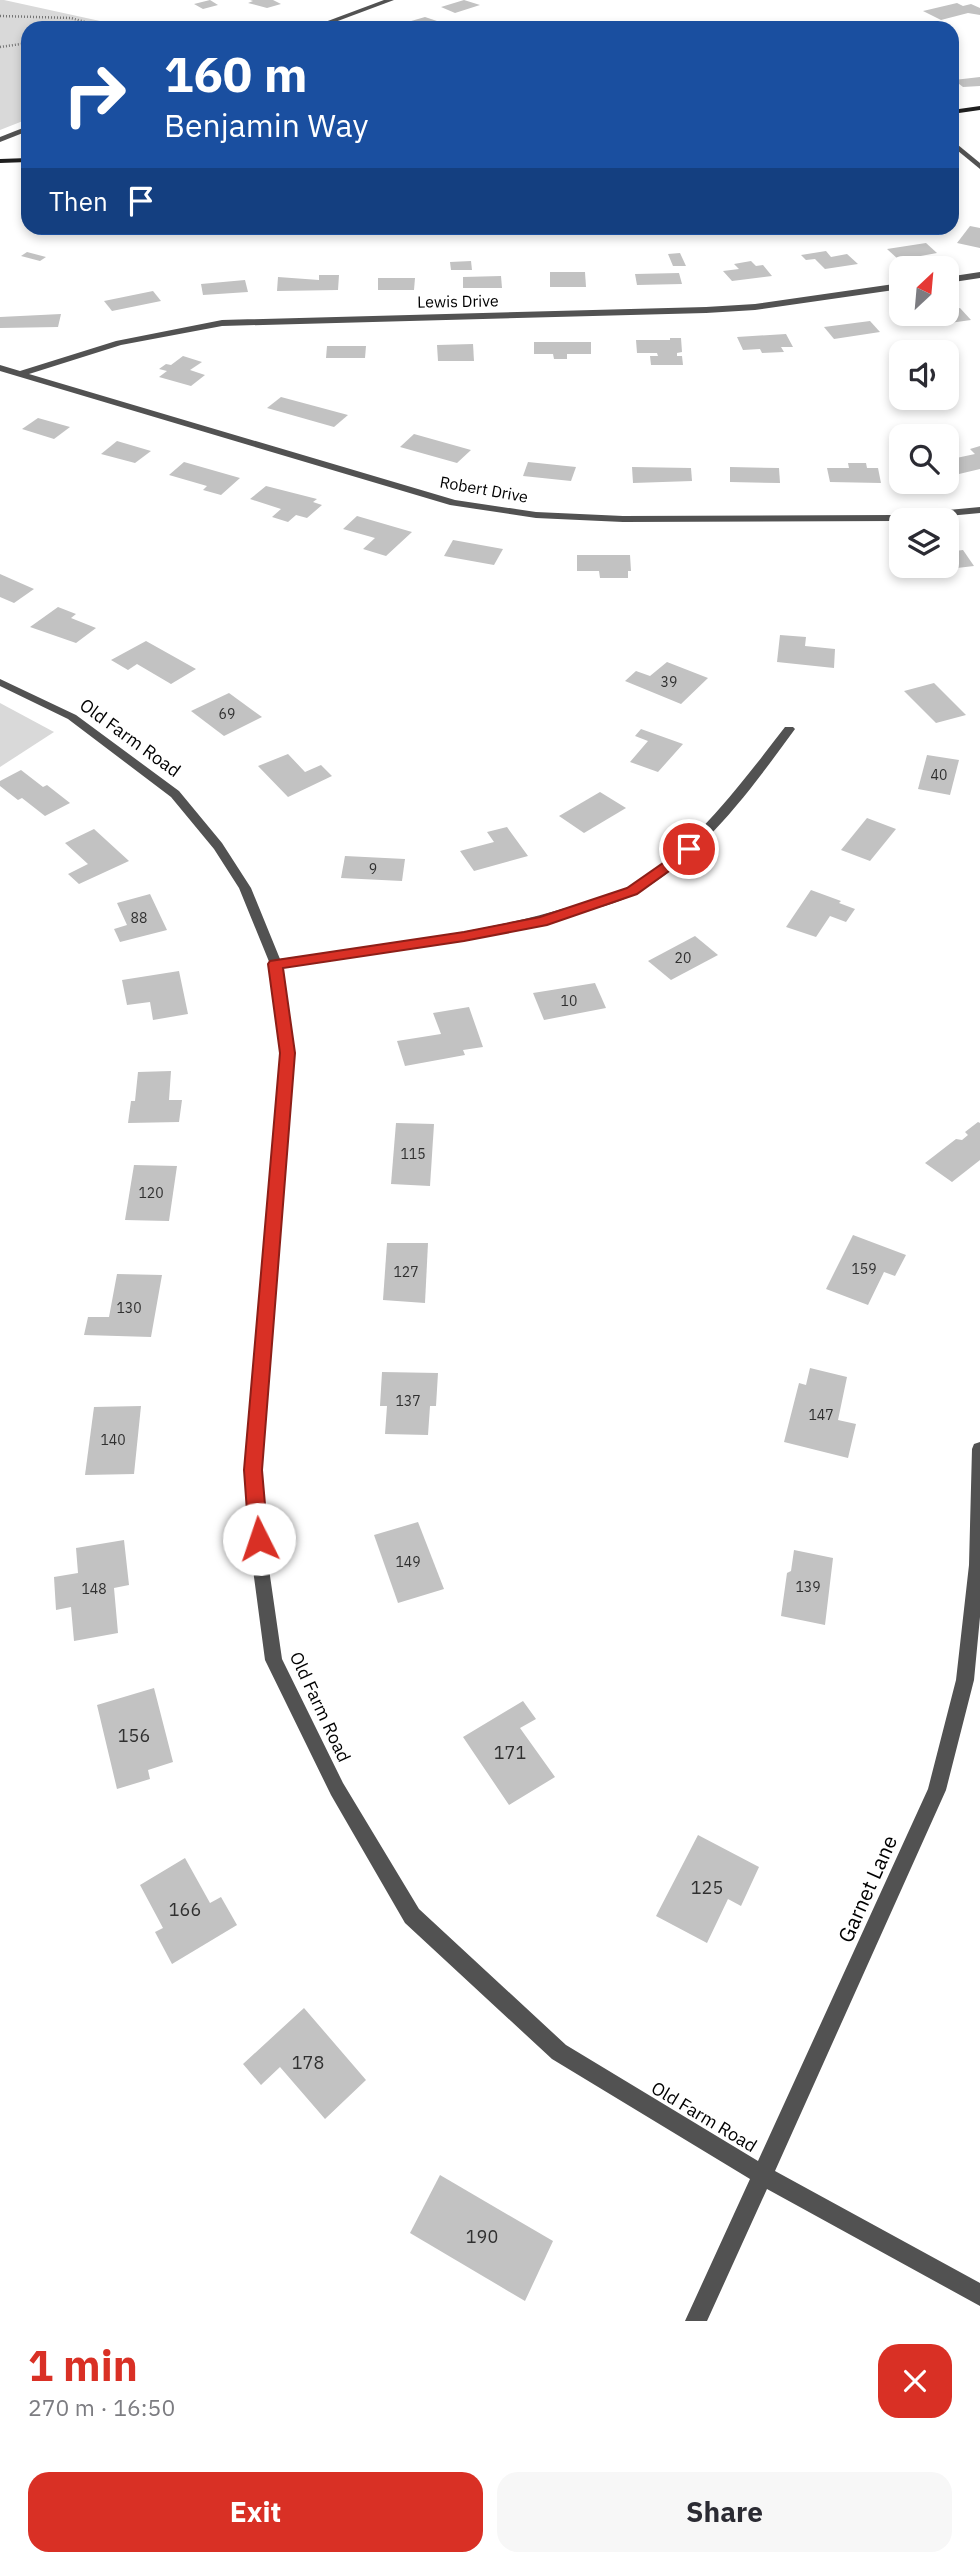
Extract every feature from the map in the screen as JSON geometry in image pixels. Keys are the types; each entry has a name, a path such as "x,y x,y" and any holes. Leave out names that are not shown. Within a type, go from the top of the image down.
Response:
{"street":[{"path":"332,21 391,0"},
{"path":"959,111 980,108"},
{"path":"0,139 21,131"},
{"path":"959,148 980,167"},
{"path":"0,161 21,160"},
{"path":"959,278 980,275"},
{"name":"Lewis Drive","path":"20,374 69,354 145,334 222,323 706,310 755,307 889,288"},
{"name":"Robert Drive","path":"0,368 454,503 509,511 623,519 895,518 980,510"},
{"name":"Old Farm Road","path":"0,682 72,717 175,794 218,846 246,888 275,964 287,1053 253,1470 260,1562 274,1660 337,1789 412,1916 559,2052 764,2176 980,2295"},
{"path":"275,964 464,937 542,921 632,891 689,849 721,815 789,729"},
{"name":"Garnet Lane","path":"696,2321 937,1790 965,1680 977,1565 980,1449"}],"path":[{"path":"0,16 84,21"},
{"path":"0,47 21,44"}],"shaded area":[{"path":"0,0 100,21 21,21 21,122 0,130"},
{"path":"0,703 54,732 0,767"}],"building":[{"path":"210,0 218,5 203,9 194,4"},
{"path":"250,0 273,0 281,4 267,8 248,3 253,1"},
{"path":"464,0 480,5 455,13 441,7"},
{"path":"957,3 980,8 980,15 968,13 941,20 923,11"},
{"path":"425,17 437,21 411,21"},
{"path":"980,77 980,86 963,87 959,79"},
{"path":"970,226 980,228 980,248 957,243"},
{"path":"926,243 937,253 895,256 887,249"},
{"path":"826,251 831,257 847,254 858,264 825,269 815,259 806,260 801,255"},
{"path":"27,252 46,257 40,261 21,256"},
{"path":"680,253 686,266 673,266 668,254"},
{"path":"471,261 472,270 451,270 450,262"},
{"path":"751,261 756,266 763,265 772,276 732,281 723,271 739,269 734,264"},
{"path":"550,272 585,272 586,287 550,287"},
{"path":"679,273 682,284 637,285 635,274"},
{"path":"319,275 339,275 338,290 277,291 278,277 319,280"},
{"path":"501,276 502,288 463,288 463,277"},
{"path":"378,278 415,278 414,290 378,290"},
{"path":"245,280 248,292 203,295 201,284"},
{"path":"153,291 161,301 112,311 104,301"},
{"path":"960,308 971,320 959,322"},
{"path":"61,314 58,327 0,328 0,317"},
{"path":"870,321 880,332 834,339 824,327"},
{"path":"786,334 793,347 781,347 784,352 743,350 737,337"},
{"path":"681,338 682,352 677,353 677,356 682,356 683,365 651,365 650,356 658,356 657,353 637,353 636,340"},
{"path":"534,342 591,342 591,354 567,354 567,359 554,359 553,354 534,354"},
{"path":"473,344 474,361 438,361 437,345"},
{"path":"327,346 366,346 365,358 326,358"},
{"path":"183,356 202,362 190,370 205,375 191,386 159,377 167,371 159,369 166,364 171,365"},
{"path":"281,397 348,415 334,427 267,408"},
{"path":"38,418 70,427 54,439 22,429"},
{"path":"414,434 471,450 457,463 400,447"},
{"path":"117,441 151,451 135,463 101,454"},
{"path":"980,446 980,469 959,474 959,457 975,454 970,449"},
{"path":"184,462 240,478 221,495 203,490 207,486 169,475"},
{"path":"528,462 576,467 571,481 523,476"},
{"path":"848,463 866,463 867,468 878,468 881,483 830,482 827,468 849,468"},
{"path":"632,467 691,468 692,481 633,483"},
{"path":"730,467 779,468 780,483 730,482"},
{"path":"266,486 317,499 313,502 322,505 307,518 296,515 288,522 272,517 281,509 250,499"},
{"path":"357,516 412,532 386,556 363,549 375,538 343,529"},
{"path":"453,540 503,549 494,565 444,556"},
{"path":"959,550 963,550 974,566 959,568"},
{"path":"577,555 630,555 631,571 628,571 628,578 600,578 599,571 577,571"},
{"path":"0,574 34,589 14,603 0,597"},
{"path":"58,607 76,614 71,618 96,628 76,643 30,627"},
{"path":"780,635 806,637 805,646 835,649 834,668 777,662"},
{"path":"146,641 196,669 171,684 137,664 128,670 111,660"},
{"path":"667,662 708,678 681,704 625,681 636,671 650,676"},
{"path":"934,683 966,715 936,723 904,691"},
{"path":"229,693 262,717 224,736 191,711"},
{"path":"641,729 683,744 658,772 630,762 648,741 635,736"},
{"path":"288,754 305,772 321,765 332,776 288,797 258,766"},
{"path":"927,755 959,760 950,795 918,789"},
{"path":"21,770 70,803 45,816 22,798 18,800 0,786 0,781"},
{"path":"600,792 626,808 584,833 559,816"},
{"path":"867,818 896,829 870,861 841,850"},
{"path":"507,827 528,856 474,871 460,851 494,842 487,832"},
{"path":"94,829 129,861 79,884 68,874 88,864 65,843"},
{"path":"345,856 405,859 402,881 341,878"},
{"path":"811,890 855,909 846,922 830,916 816,937 786,927"},
{"path":"150,894 167,930 120,942 114,929 127,925 117,903"},
{"path":"695,936 718,955 671,980 648,961"},
{"path":"179,971 188,1014 153,1020 150,1002 127,1005 122,980"},
{"path":"595,983 606,1008 544,1020 533,993"},
{"path":"469,1007 483,1047 463,1050 465,1055 405,1066 397,1041 441,1034 433,1013"},
{"path":"171,1071 169,1100 182,1100 179,1122 128,1123 131,1101 135,1101 138,1072"},
{"path":"978,1122 980,1160 952,1182 925,1163 956,1139 962,1140 968,1135 965,1132"},
{"path":"396,1123 434,1124 430,1186 391,1184"},
{"path":"134,1165 177,1166 169,1221 125,1220"},
{"path":"853,1235 906,1255 895,1276 884,1272 868,1305 826,1289"},
{"path":"387,1243 428,1243 425,1303 383,1300"},
{"path":"117,1274 162,1275 151,1337 84,1335 88,1317 109,1317"},
{"path":"810,1368 847,1377 838,1420 856,1424 848,1458 784,1442 799,1383 806,1385"},
{"path":"382,1372 438,1373 436,1406 430,1406 428,1435 385,1434 387,1406 380,1406"},
{"path":"141,1406 134,1474 85,1475 94,1407"},
{"path":"418,1522 444,1589 398,1603 374,1535"},
{"path":"124,1540 129,1585 114,1588 118,1633 74,1641 71,1607 56,1610 54,1577 78,1573 76,1548"},
{"path":"794,1550 833,1558 825,1625 781,1616 787,1573 791,1571"},
{"path":"154,1688 173,1762 148,1770 150,1779 117,1789 97,1705"},
{"path":"523,1701 536,1719 520,1728 555,1777 509,1805 463,1737"},
{"path":"698,1835 759,1867 741,1906 728,1899 707,1943 656,1916"},
{"path":"185,1858 210,1903 221,1897 237,1925 172,1964 155,1932 163,1928 140,1885"},
{"path":"304,2008 366,2080 325,2119 280,2067 261,2085 243,2064"},
{"path":"440,2175 553,2241 525,2301 410,2233"}],"route":[{"path":"259,1539 253,1470 287,1053 275,964 464,937 542,921 632,891 689,849"}]}
